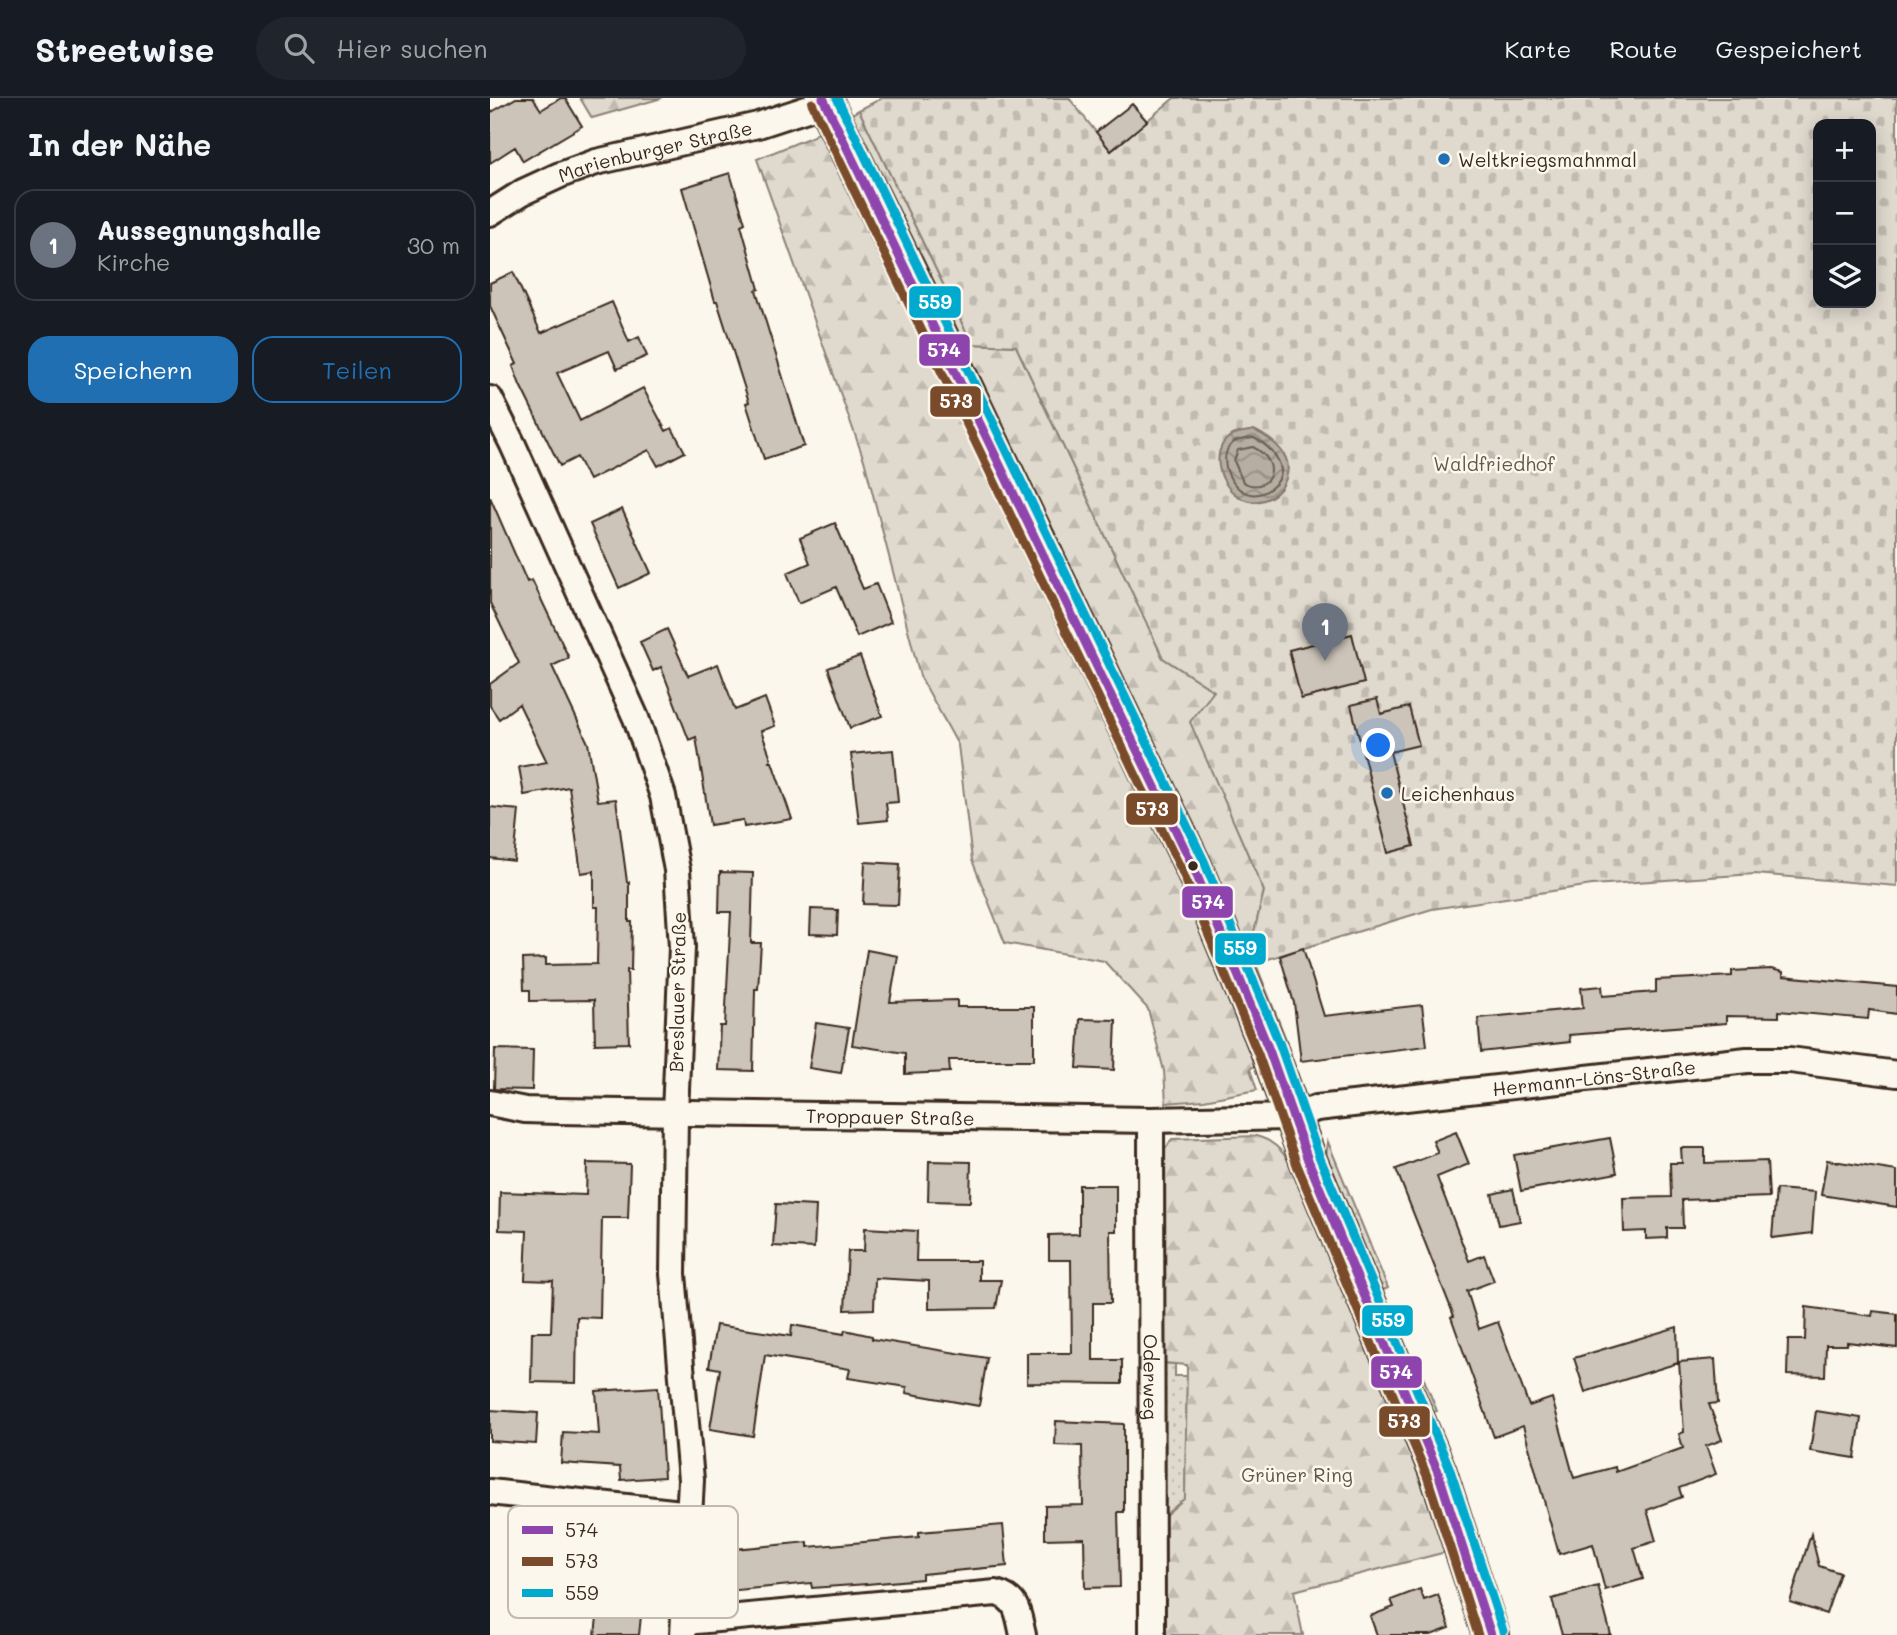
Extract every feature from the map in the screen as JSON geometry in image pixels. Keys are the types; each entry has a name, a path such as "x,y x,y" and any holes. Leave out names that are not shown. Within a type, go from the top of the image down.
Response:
{"street":[{"name":"Marienburger Straße","path":"490,213 523,192 596,162 758,125 824,100"},
{"path":"824,100 1193,866 1269,1050 1291,1117 1438,1472 1491,1635"},
{"name":"Breslauer Straße","path":"490,399 636,718 663,796 677,870 682,947 675,1113 673,1273 691,1506"},
{"name":"Hermann-Löns-Straße","path":"1291,1117 1317,1108 1747,1060 1790,1060 1897,1074"},
{"name":"Troppauer Straße","path":"490,1103 525,1110 922,1115 990,1119 1291,1117"},
{"name":"Oderweg","path":"1151,1120 1152,1635"},
{"path":"490,1492 618,1506"},
{"name":"Breslauer Straße","path":"684,1629 996,1593 1007,1596 1013,1602 1023,1635"}],"green space":[{"path":"580,98 662,98 592,118"},
{"name":"Waldfriedhof","path":"882,98 1069,98 1111,151 1174,98 1897,98 1897,886 1755,874 1592,885 1432,909 1255,963 1250,949 1264,891 1190,722 1214,691 1163,658 1016,346 972,344 859,110"},
{"path":"859,110 972,344 1016,346 1163,658 1214,691 1191,722 1264,891 1250,949 1287,1042 1250,1069 1257,1090 1204,1100 1166,1103 1164,1071 1148,1009 1104,961 1005,943 972,860 958,745 920,676 864,460 757,159 811,137"},
{"name":"Grüner Ring","path":"1256,1136 1276,1146 1290,1163 1411,1455 1446,1552 1294,1591 1303,1635 1164,1635 1163,1517 1185,1498 1187,1365 1163,1363 1162,1154 1172,1139"},
{"path":"1328,1142 1388,1288 1381,1291 1326,1157"},
{"path":"1414,1355 1437,1411 1431,1413 1408,1358"},
{"path":"1163,1363 1175,1364 1175,1376 1187,1376 1185,1499 1163,1517"}],"water":[{"path":"1254,430 1280,449 1285,456 1288,471 1278,492 1264,500 1251,501 1240,498 1231,490 1219,469 1219,457 1222,446 1229,437"}],"building":[{"path":"516,98 533,98 541,110 565,98 582,126 523,161 515,147 490,163 490,113"},
{"path":"1132,104 1147,121 1111,151 1096,132"},
{"path":"730,173 745,223 741,225 759,289 756,290 804,446 764,459 746,403 749,402 715,301 682,188"},
{"path":"513,272 541,333 612,302 629,342 639,337 647,356 617,369 609,351 557,373 580,421 643,388 666,431 672,428 685,452 658,466 649,450 589,480 577,457 560,466 520,385 513,366 517,364 490,306 490,283"},
{"path":"490,497 527,582 532,580 569,658 552,666 588,743 598,801 616,799 629,882 629,922 632,922 631,970 627,970 629,1043 595,1044 594,1000 530,1001 530,990 524,990 523,959 546,958 546,965 597,964 598,907 594,907 594,871 581,873 569,787 524,795 519,767 547,762 519,704 499,719 490,706 490,684 519,663 490,603"},
{"path":"622,509 651,573 619,588 590,524"},
{"path":"835,523 863,589 876,584 891,622 857,637 836,587 799,603 787,573 810,563 800,538"},
{"path":"667,629 688,676 718,664 735,710 765,698 775,726 761,731 792,819 744,827 743,820 710,825 696,737 689,740 661,667 653,671 640,642"},
{"path":"1352,634 1364,683 1301,699 1289,650"},
{"path":"860,656 882,716 850,728 828,668"},
{"name":"Leichenhaus","path":"1377,699 1381,714 1409,707 1419,745 1390,752 1414,846 1388,853 1351,705"},
{"path":"893,750 898,802 886,803 888,820 859,823 851,754"},
{"path":"490,807 519,810 514,861 490,858"},
{"path":"865,862 900,864 898,905 863,904"},
{"path":"720,872 753,873 751,943 761,943 758,989 755,989 753,1071 718,1070 720,1026 725,1026 731,912 719,912"},
{"path":"811,909 838,910 837,935 810,934"},
{"path":"1303,948 1324,1016 1422,1005 1427,1046 1301,1061 1294,1003 1280,956"},
{"path":"867,950 898,956 890,1002 957,1000 957,1007 1034,1007 1034,1060 949,1060 950,1072 905,1074 905,1053 852,1045"},
{"path":"1771,969 1783,972 1783,976 1897,987 1897,1014 1869,1010 1868,1019 1779,1011 1779,1017 1726,1016 1726,1023 1569,1035 1570,1042 1481,1052 1478,1018 1583,1008 1581,988 1602,986 1603,996 1656,992 1656,980 1732,976 1732,971"},
{"path":"1080,1019 1116,1020 1114,1070 1077,1068"},
{"path":"816,1023 849,1028 841,1073 809,1068"},
{"path":"495,1049 533,1050 532,1090 494,1089"},
{"path":"1456,1132 1469,1164 1437,1177 1469,1261 1484,1255 1494,1281 1467,1291 1479,1329 1498,1322 1529,1406 1552,1398 1574,1478 1615,1467 1616,1472 1683,1448 1679,1434 1684,1432 1679,1362 1715,1359 1718,1403 1709,1404 1722,1440 1706,1446 1716,1474 1679,1488 1682,1497 1647,1510 1656,1541 1634,1548 1643,1579 1605,1590 1593,1544 1559,1554 1523,1426 1494,1437 1451,1317 1454,1316 1396,1169 1438,1153 1433,1141"},
{"path":"1610,1138 1617,1173 1521,1191 1514,1155"},
{"path":"1681,1148 1705,1148 1705,1163 1767,1161 1769,1197 1682,1200 1683,1228 1667,1228 1667,1238 1646,1239 1646,1231 1624,1232 1623,1198 1671,1197 1670,1163 1682,1163"},
{"path":"1827,1160 1897,1171 1897,1207 1821,1195"},
{"path":"929,1161 971,1162 970,1202 928,1201"},
{"path":"587,1163 630,1164 628,1218 602,1218 600,1318 577,1317 576,1383 531,1382 532,1332 551,1332 553,1281 525,1280 527,1231 499,1230 500,1192 586,1195"},
{"path":"1079,1185 1116,1185 1116,1231 1110,1231 1111,1303 1093,1303 1093,1360 1122,1360 1122,1384 1027,1383 1027,1353 1072,1353 1071,1260 1049,1260 1049,1235 1079,1234"},
{"path":"1513,1189 1520,1221 1499,1225 1492,1194"},
{"path":"1776,1189 1815,1192 1812,1233 1772,1238"},
{"path":"776,1204 816,1206 814,1248 773,1246"},
{"path":"865,1228 917,1231 916,1261 979,1261 979,1280 1001,1280 996,1308 929,1309 929,1281 875,1278 874,1309 845,1310 848,1251 864,1251"},
{"path":"1806,1307 1872,1316 1873,1311 1897,1314 1897,1348 1847,1342 1847,1345 1826,1345 1825,1376 1787,1375 1788,1340 1805,1340"},
{"path":"716,1325 791,1336 792,1325 844,1334 845,1330 872,1336 872,1339 987,1358 979,1406 906,1393 907,1387 848,1378 850,1369 765,1355 753,1436 710,1429 720,1369 709,1367"},
{"path":"1677,1327 1678,1363 1585,1392 1574,1358"},
{"path":"658,1387 664,1477 621,1480 620,1467 561,1463 563,1432 599,1434 596,1391"},
{"path":"490,1410 538,1413 536,1444 490,1441"},
{"path":"1816,1411 1861,1418 1855,1458 1810,1451"},
{"path":"1056,1421 1124,1424 1124,1512 1118,1512 1120,1587 1085,1588 1084,1538 1045,1539 1045,1506 1083,1505 1082,1446 1055,1445"},
{"path":"1003,1525 1007,1566 922,1574 922,1579 867,1584 812,1588 811,1583 738,1590 738,1549 808,1542 808,1547 919,1537 919,1532"},
{"path":"1811,1534 1819,1566 1840,1573 1826,1614 1790,1602"},
{"path":"1598,1586 1611,1635 1562,1635 1552,1599"},
{"path":"1420,1589 1424,1600 1438,1595 1450,1628 1431,1635 1377,1635 1370,1616 1394,1607 1391,1600"},
{"path":"597,1618 641,1618 639,1635 595,1635"}],"transit line":[{"name":"574","path":"823,98 1193,866 1269,1050 1308,1160 1438,1472 1491,1635"},
{"name":"559","path":"837,98 1204,861 1280,1045 1319,1156 1449,1467 1503,1631"},
{"name":"573","path":"812,103 1182,871 1258,1054 1297,1165 1427,1476 1478,1635"}],"place":[{"name":"Weltkriegsmahnmal","path":"1444,159"},
{"name":"Aussegnungshalle","path":"1325,661"},
{"name":"Leichenhaus","path":"1387,793"}]}
